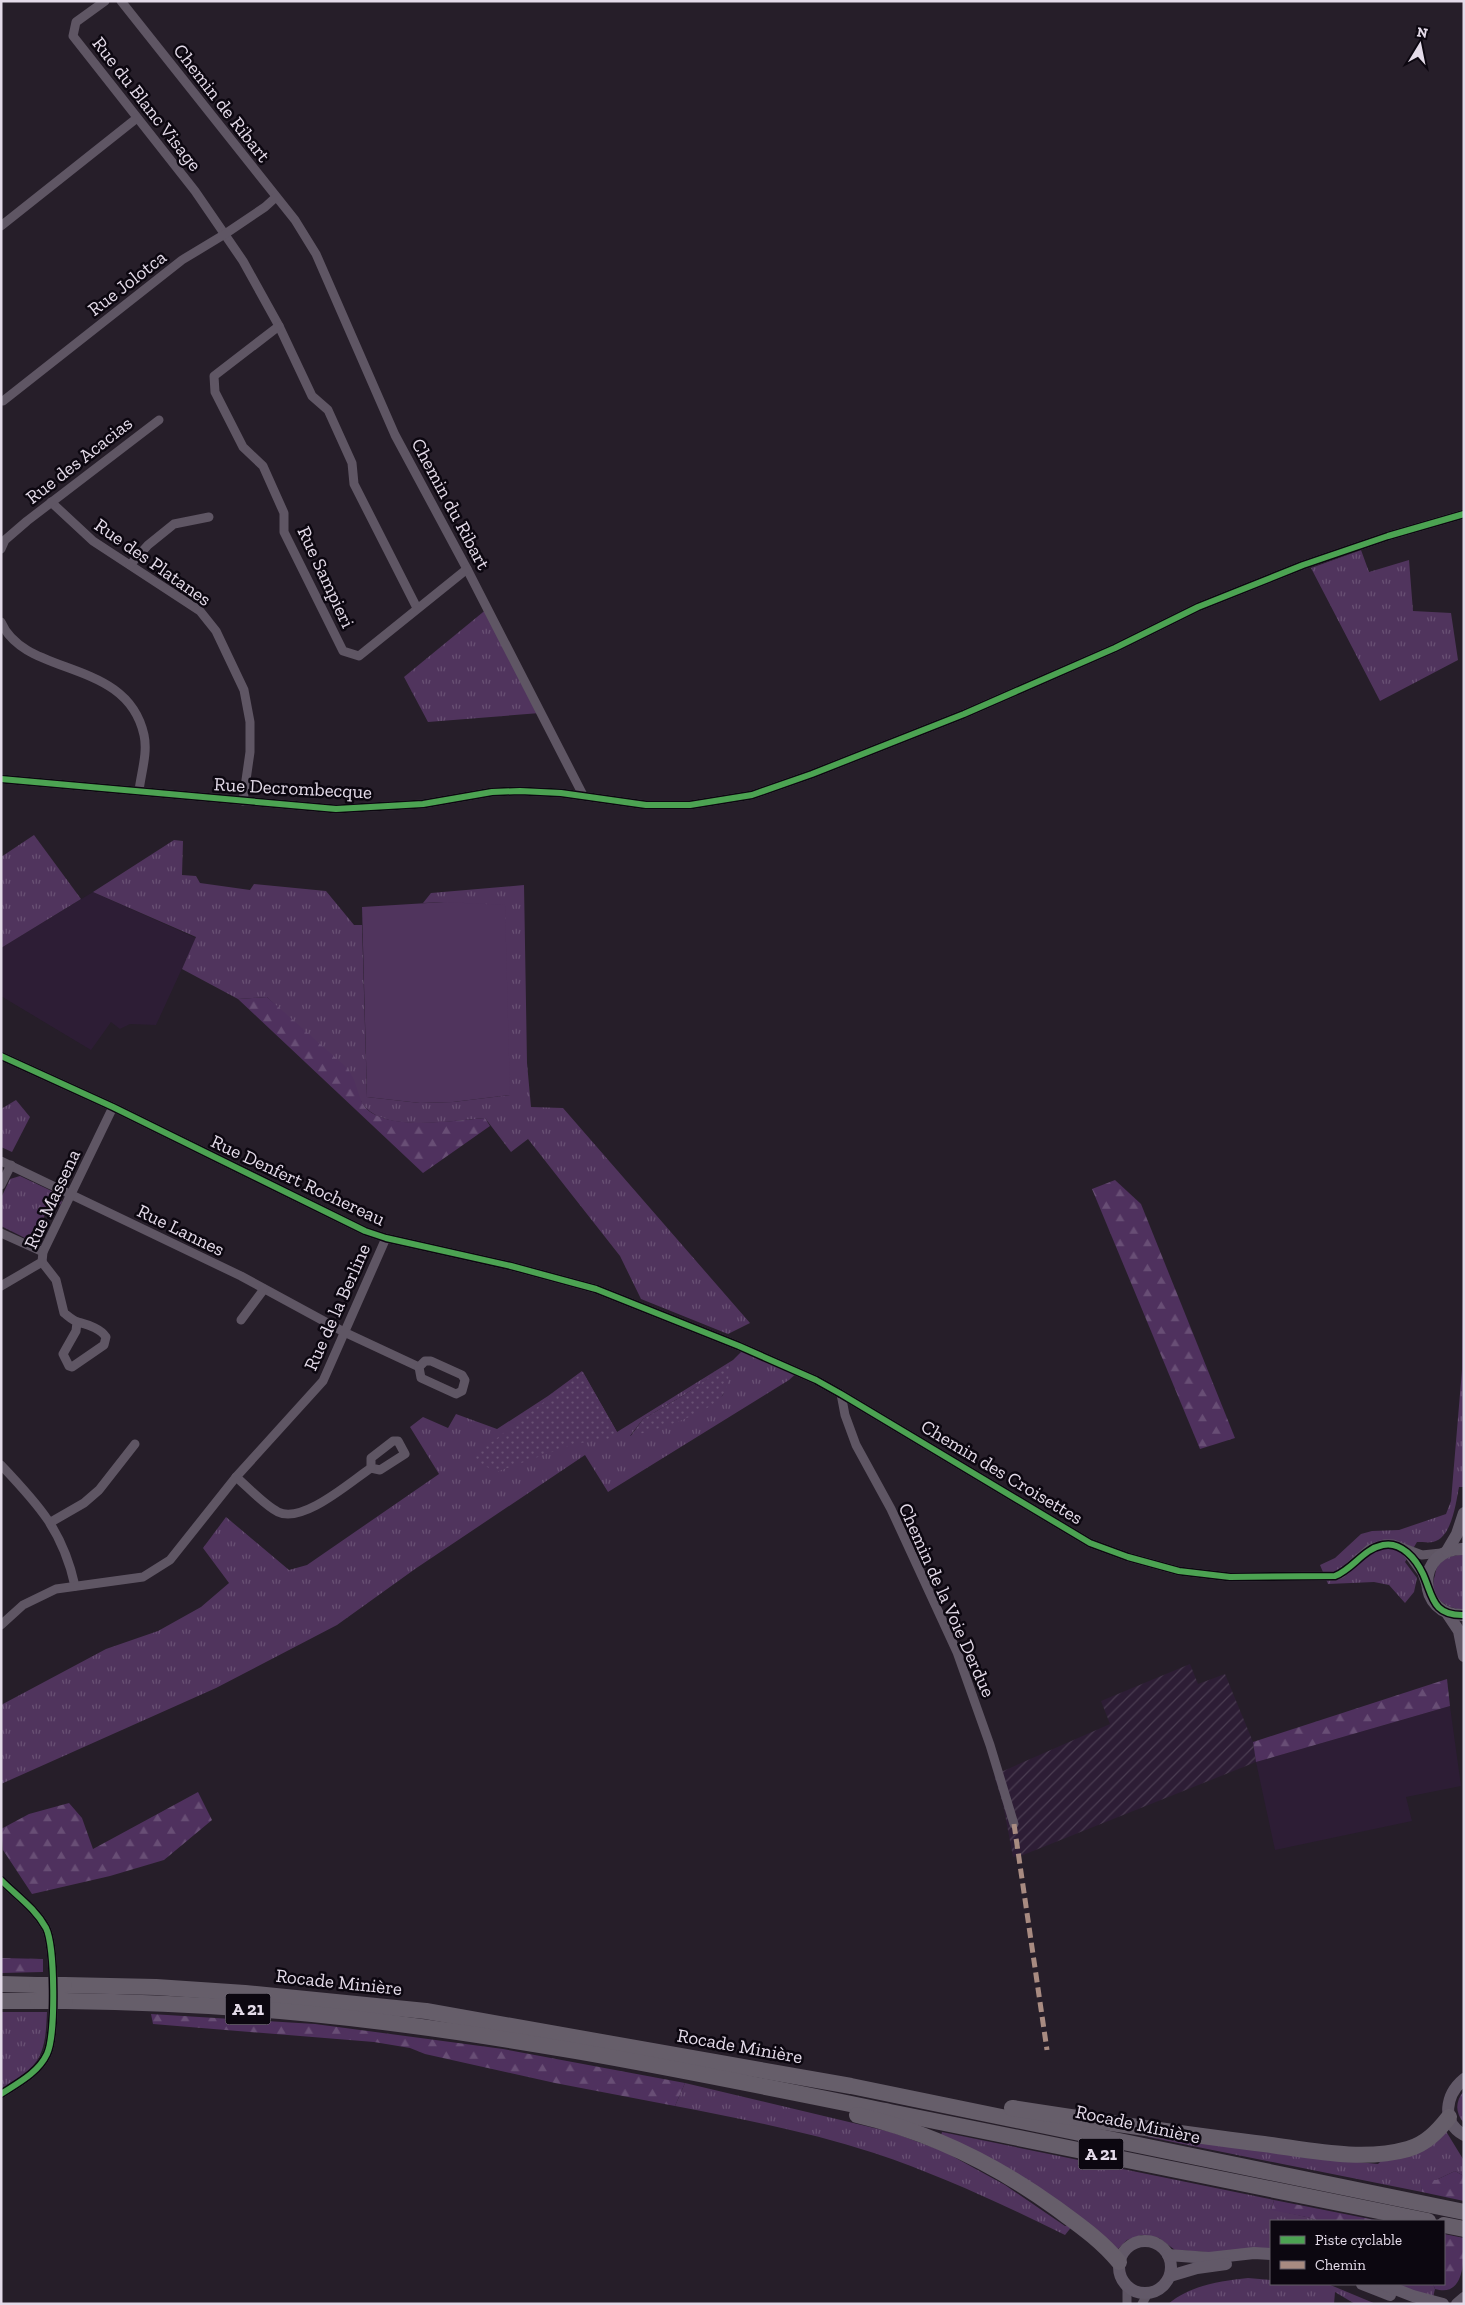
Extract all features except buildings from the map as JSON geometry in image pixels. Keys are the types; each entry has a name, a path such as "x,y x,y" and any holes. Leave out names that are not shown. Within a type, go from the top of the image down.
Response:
{"highway":[{"name":"Rocade Minière","path":"1,1984 37,1985 64,1993 366,2020 505,2040 774,2088 1423,2220"},
{"name":"Rocade Minière","path":"1,2001 38,2001 64,1993 156,1987 245,1993 426,2011 851,2086 1464,2212"},
{"path":"851,2086 1227,2140 1350,2154 1390,2153 1410,2148 1438,2131 1449,2117"},
{"path":"774,2088 839,2111 913,2131 976,2158 1036,2194 1090,2233 1119,2262"},
{"path":"1445,2224 1464,2229"}],"main road":[{"path":"1464,1513 1457,1534 1445,1552 1430,1567 1426,1585 1433,1602 1447,1613 1459,1631 1464,1656"},
{"path":"1445,1552 1464,1549"},
{"path":"1447,1613 1464,1615"},
{"path":"1462,2136 1449,2117 1448,2106 1450,2095 1455,2086 1464,2079"},
{"path":"1141,2241 1152,2242 1168,2255 1171,2266 1170,2276 1162,2287 1145,2298 1140,2293 1127,2287 1119,2274 1119,2262 1127,2248 1141,2241"},
{"path":"1168,2255 1208,2258 1254,2253 1270,2254"},
{"path":"1170,2276 1197,2268 1225,2264 1270,2262"},
{"path":"1364,2285 1412,2304"},
{"path":"1385,2285 1413,2296 1443,2304"}],"street":[{"name":"Rue du Blanc Visage","path":"105,1 76,22 73,36 195,191 225,234"},
{"name":"Chemin de Ribart","path":"121,1 299,225"},
{"path":"1,226 137,118"},
{"name":"Rue Jolotca","path":"3,401 182,260 225,234 276,197"},
{"name":"Chemin du Ribart","path":"299,225 316,254 395,435 467,569 583,795"},
{"path":"225,234 243,260 279,326 312,396 328,410 352,463 354,484 417,608"},
{"name":"Rue Sampieri","path":"279,326 214,376 215,392 243,448 263,466 284,513 284,532 343,651 359,656 467,569"},
{"name":"Rue des Acacias","path":"1,549 5,540 51,502 159,420"},
{"name":"Rue des Platanes","path":"51,502 93,541 200,612 216,631 244,690 250,722 250,752 243,801"},
{"name":"Rue Decrombecque","path":"1,779 336,809 369,809 423,804 492,792 528,791 583,795 646,805 690,805 752,795 812,774 964,714 1115,648 1198,607 1303,565 1364,544 1464,514"},
{"path":"130,565 148,546 174,524 209,517"},
{"path":"1,622 6,634 24,648 119,691 133,706 144,734 145,746 139,791"},
{"name":"Rue Denfert Rochereau","path":"1,1056 113,1107 339,1220 386,1238 511,1266 596,1289"},
{"name":"Rue Massena","path":"1,1286 42,1262 43,1252 113,1107"},
{"name":"Rue Lannes","path":"1,1161 264,1289 344,1332 419,1367"},
{"path":"1,1185 11,1165"},
{"path":"1,1233 43,1252"},
{"name":"Rue de la Berline","path":"1,1625 23,1605 56,1588 143,1577 170,1560 236,1478 323,1381 386,1238"},
{"path":"42,1262 56,1280 64,1313 77,1322 84,1323 104,1334 106,1341 101,1347 72,1368 63,1354 76,1331 77,1322"},
{"path":"241,1320 264,1289"},
{"name":"Chemin des Croisettes","path":"596,1289 739,1346 816,1380 1081,1538 1128,1557 1179,1571 1230,1577 1320,1577 1342,1573 1369,1549 1376,1547 1393,1544 1406,1551 1422,1555 1445,1552"},
{"path":"425,1361 430,1361 462,1375 466,1380 462,1392 456,1394 421,1378 419,1367 425,1361"},
{"name":"Chemin de la Voie Derdue","path":"841,1394 856,1445 891,1509 957,1652 990,1745 1014,1824"},
{"path":"51,1522 84,1503 99,1490 136,1444"},
{"path":"1,1465 36,1502 51,1522 63,1546 75,1586"},
{"path":"236,1478 278,1512 292,1515 309,1510 371,1468"},
{"path":"1406,1551 1422,1573 1426,1585"},
{"path":"1,1880 26,1902 47,1930 52,1951 53,1971 51,2035 47,2054 29,2076 1,2094"},
{"path":"1127,2287 1127,2304"}],"shaded area":[{"path":"93,892 196,938 156,1025 130,1024 120,1029 111,1022 91,1050 1,996 1,948"},
{"path":"1190,1664 1198,1684 1225,1674 1253,1742 1256,1762 1023,1855 1013,1857 1003,1804 994,1775 1110,1724 1101,1701"},
{"path":"1450,1706 1461,1786 1406,1797 1412,1821 1275,1850 1256,1762"}],"green space":[{"path":"1361,550 1369,572 1409,560 1413,611 1451,613 1458,660 1380,701 1311,568"},
{"path":"488,608 540,713 428,722 404,677"},
{"path":"34,835 81,899 1,948 1,857"},
{"path":"174,840 183,841 182,875 196,876 200,883 250,890 254,884 326,891 354,925 362,925 367,1097 420,1103 453,1102 510,1095 444,902 423,903 431,893 524,885 527,1063 531,1107 563,1108 750,1323 728,1334 641,1299 620,1256 528,1139 511,1152 485,1118 418,1123 400,1122 370,1112 290,1019 267,997 238,999 182,969 196,937 93,892"},
{"path":"444,902 505,905 510,1095 453,1102 420,1103 367,1097 362,907"},
{"path":"267,997 345,1066 353,1078 363,1105 375,1115 389,1120 422,1123 485,1118 490,1126 423,1173 238,999"},
{"path":"16,1100 30,1117 12,1152 1,1147 1,1109"},
{"path":"20,1176 58,1194 62,1202 60,1205 51,1201 36,1235 44,1239 35,1243 1,1226 1,1198 10,1179"},
{"path":"1115,1180 1141,1204 1235,1438 1200,1449 1092,1189"},
{"path":"1464,1214 1464,1487 1459,1487 1452,1519 1445,1534 1433,1542 1417,1542 1405,1562 1417,1578 1414,1592 1405,1603 1389,1585 1374,1582 1328,1584 1320,1565 1335,1558 1361,1534 1372,1531 1399,1530 1446,1514 1451,1501 1462,1370"},
{"path":"744,1349 798,1372 789,1380 608,1492 585,1455 415,1569 337,1625 216,1688 1,1784 1,1705 106,1649 158,1631 201,1607 229,1583 203,1548 226,1517 289,1570 307,1565 439,1474 410,1427 423,1417 448,1428 456,1414 497,1429 582,1371 617,1432 733,1360","holes":["730,1364 723,1395 690,1415 630,1436 643,1419 684,1395"]},
{"path":"730,1363 726,1389 722,1396 714,1403 679,1421 630,1437 643,1419 684,1395"},
{"path":"583,1372 617,1432 614,1438 574,1444 496,1472 471,1458"},
{"path":"1464,1554 1464,1610 1450,1607 1439,1600 1433,1582 1436,1570 1441,1562 1449,1557"},
{"path":"1447,1679 1450,1706 1256,1762 1253,1742"},
{"path":"198,1792 212,1820 164,1860 110,1876 32,1894 3,1850 1,1829 29,1814 69,1803 82,1818 93,1849"},
{"path":"1,1958 43,1959 43,1972 1,1973"},
{"path":"1,2012 47,2012 44,2042 40,2056 24,2074 1,2089"},
{"path":"151,2014 315,2024 503,2049 685,2083 675,2106 555,2083 425,2054 410,2048 374,2042 153,2024"},
{"path":"685,2083 891,2132 943,2151 1005,2185 1065,2226 1073,2225 1065,2235 947,2180 850,2145 775,2126 675,2106"},
{"path":"1464,2091 1464,2123 1457,2107"},
{"path":"1444,2128 1463,2159 1464,2176 1455,2171 1436,2180 1421,2180 1422,2192 1148,2137 1149,2133 1297,2156 1378,2164 1382,2160"},
{"path":"942,2132 1274,2200 1271,2209 1315,2220 1270,2220 1270,2251 1221,2253 1175,2250 1159,2238 1142,2235 1127,2240 1116,2251 941,2135"},
{"path":"1455,2171 1464,2176 1464,2201 1422,2192 1420,2180 1436,2180"},
{"path":"1274,2200 1374,2220 1315,2220 1271,2210"},
{"path":"1445,2234 1464,2238 1461,2275 1452,2288 1445,2290 1435,2289 1433,2285 1445,2285"},
{"path":"1248,2278 1270,2280 1270,2285 1330,2285 1376,2304 1355,2304 1335,2292 1334,2304 1168,2304 1186,2292 1216,2283"},
{"path":"1393,2285 1433,2285 1435,2289 1433,2297"}],"marked path":[{"path":"1014,1824 1047,2050"}],"cycle path":[{"path":"1,779 336,809 423,804 492,792 520,791 561,793 646,805 690,805 752,795 812,774 964,714 1115,648 1198,607 1303,565 1388,536 1464,514"},
{"path":"1,1056 113,1107 365,1231 386,1238 511,1266 596,1289 739,1346 816,1380 1090,1543 1128,1557 1179,1571 1230,1577 1335,1576 1376,1547 1390,1544 1402,1548 1412,1557 1423,1574 1435,1603 1440,1608 1446,1612 1464,1615"},
{"path":"1,1880 42,1921 49,1938 53,1971 52,2029 47,2054 33,2072 1,2094"}]}
